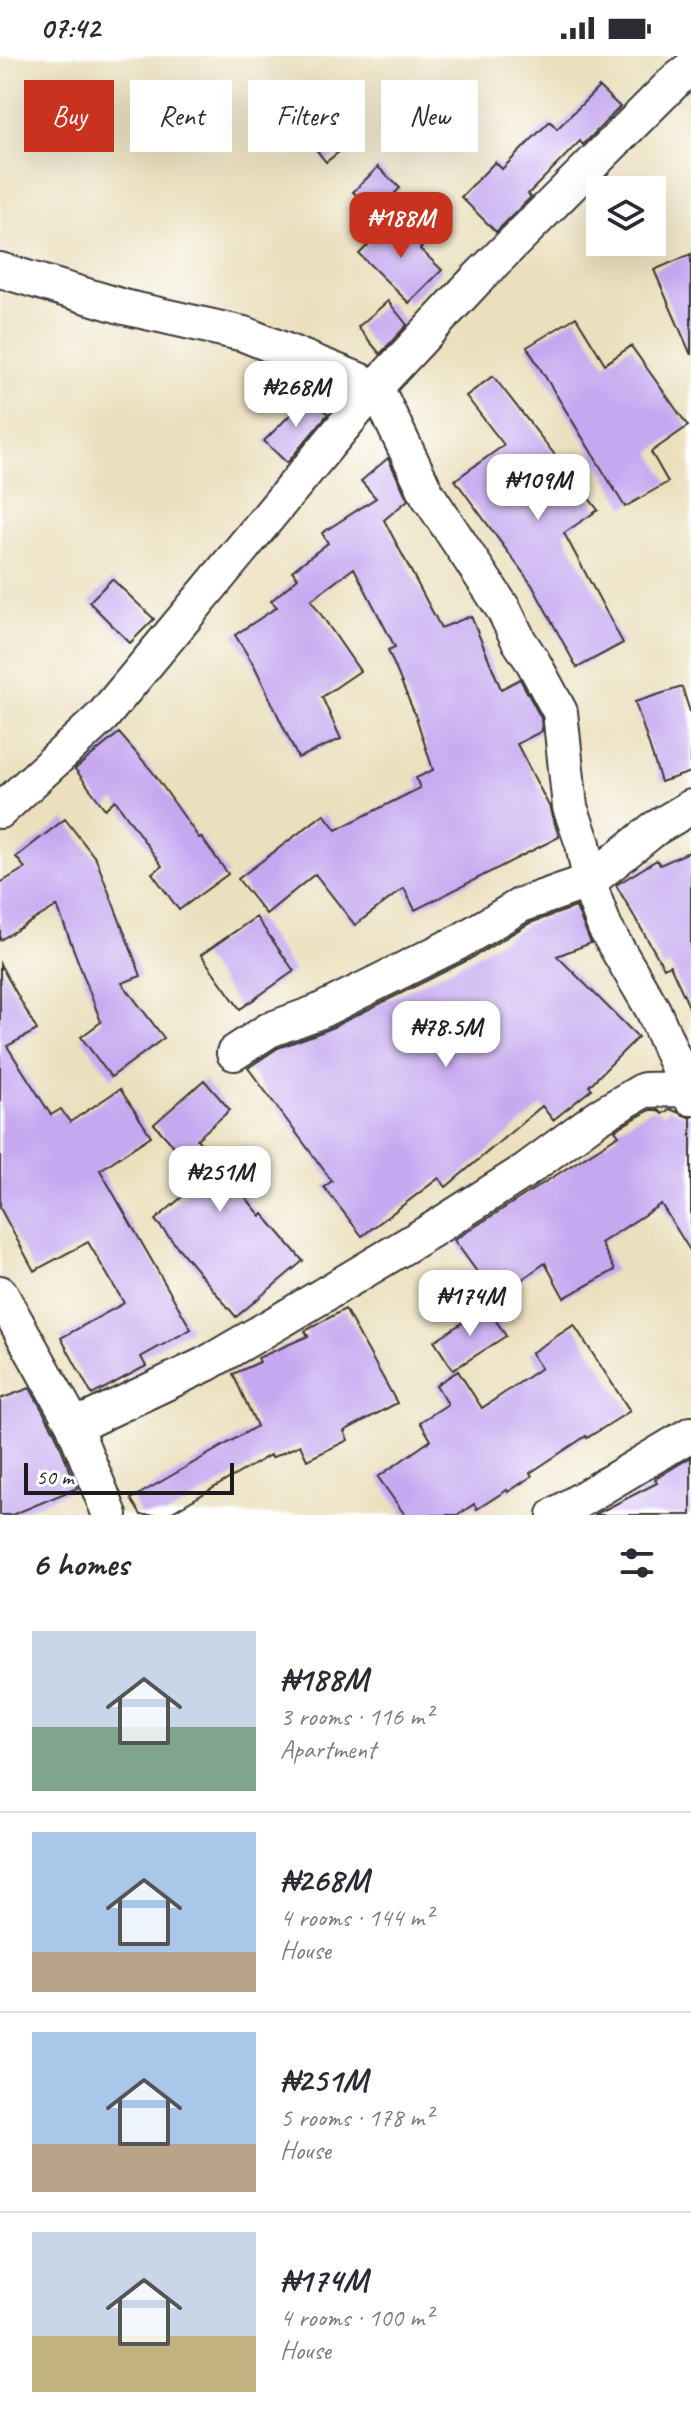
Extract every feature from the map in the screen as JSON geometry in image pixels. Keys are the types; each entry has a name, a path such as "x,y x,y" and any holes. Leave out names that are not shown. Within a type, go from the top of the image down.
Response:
{"street":[{"path":"0,811 103,716 376,387 476,280 687,81"},
{"path":"0,270 124,307 244,334 376,387 427,494 504,610 560,712 570,807 605,928 653,1010 690,1095"},
{"path":"234,1053 269,1030 318,1012 459,942 521,905 590,881 654,829 691,807"},
{"path":"73,1424 90,1419 220,1356 432,1230 526,1170 598,1117 644,1090 673,1088 690,1095"},
{"path":"0,1293 73,1424 110,1515"},
{"path":"561,1514 691,1434"}],"building":[{"path":"599,87 620,107 583,145 580,141 496,232 461,197 495,162 502,169 550,121 557,129"},
{"path":"318,152 339,152 326,162"},
{"path":"378,167 400,188 375,213 353,192"},
{"path":"396,217 424,245 420,249 442,270 409,303 359,254"},
{"path":"691,254 691,355 654,270"},
{"path":"388,301 407,325 380,354 358,327"},
{"path":"576,317 605,364 631,346 688,426 651,452 668,482 625,507 527,347"},
{"path":"493,376 598,510 564,533 623,643 577,668 532,585 455,480 504,445 466,396"},
{"path":"309,396 328,414 287,463 264,441"},
{"path":"388,458 408,500 384,520 441,628 471,616 501,689 520,679 541,718 542,731 517,744 550,808 559,837 415,910 404,888 355,925 315,874 266,914 238,879 324,814 336,830 420,788 416,778 433,770 416,717 388,650 395,647 354,568 311,600 360,671 322,697 341,739 298,758 255,667 235,635 277,607 271,601 298,578 292,571 328,543 322,533 376,498 361,481"},
{"path":"112,579 154,619 130,643 89,602"},
{"path":"682,687 691,715 691,772 661,782 635,702"},
{"path":"119,733 152,771 228,874 179,910 152,873 162,866 115,800 105,809 75,769"},
{"path":"65,819 96,859 141,976 122,983 164,1038 111,1077 81,1037 101,1022 57,906 0,940 0,883 25,868 16,857"},
{"path":"691,851 691,1011 670,965 664,968 616,885 657,860 660,865"},
{"path":"576,907 591,943 557,956 638,1037 589,1086 592,1089 553,1120 542,1106 446,1187 439,1178 362,1236 324,1187 332,1181 248,1068 278,1048 327,1030 468,960 530,923"},
{"path":"256,917 294,971 240,1009 201,955"},
{"path":"0,964 37,1030 7,1046 51,1115 61,1109 70,1122 120,1089 151,1136 100,1170 191,1329 141,1357 146,1366 92,1395 61,1338 124,1303 88,1242 34,1271 0,1208"},
{"path":"204,1080 230,1110 197,1139 303,1261 236,1317 155,1220 203,1179 154,1124"},
{"path":"670,1109 691,1118 691,1252 661,1204 601,1243 615,1270 564,1298 545,1263 496,1298 454,1240 619,1135 615,1130 650,1110 658,1110 662,1114"},
{"path":"487,1307 506,1336 453,1370 434,1341"},
{"path":"345,1309 397,1403 344,1431 348,1440 307,1460 300,1445 271,1458 270,1455 167,1515 141,1515 131,1499 257,1426 233,1374 260,1362 258,1358 308,1336 305,1331"},
{"path":"574,1325 630,1411 586,1436 530,1473 532,1476 477,1509 474,1504 458,1515 405,1515 378,1477 431,1440 420,1422 448,1404 436,1385 458,1371 482,1408 541,1368 531,1353"},
{"path":"30,1388 55,1433 77,1488 12,1515 0,1515 0,1399"},
{"path":"691,1457 691,1515 594,1515 657,1483 655,1479"}]}
